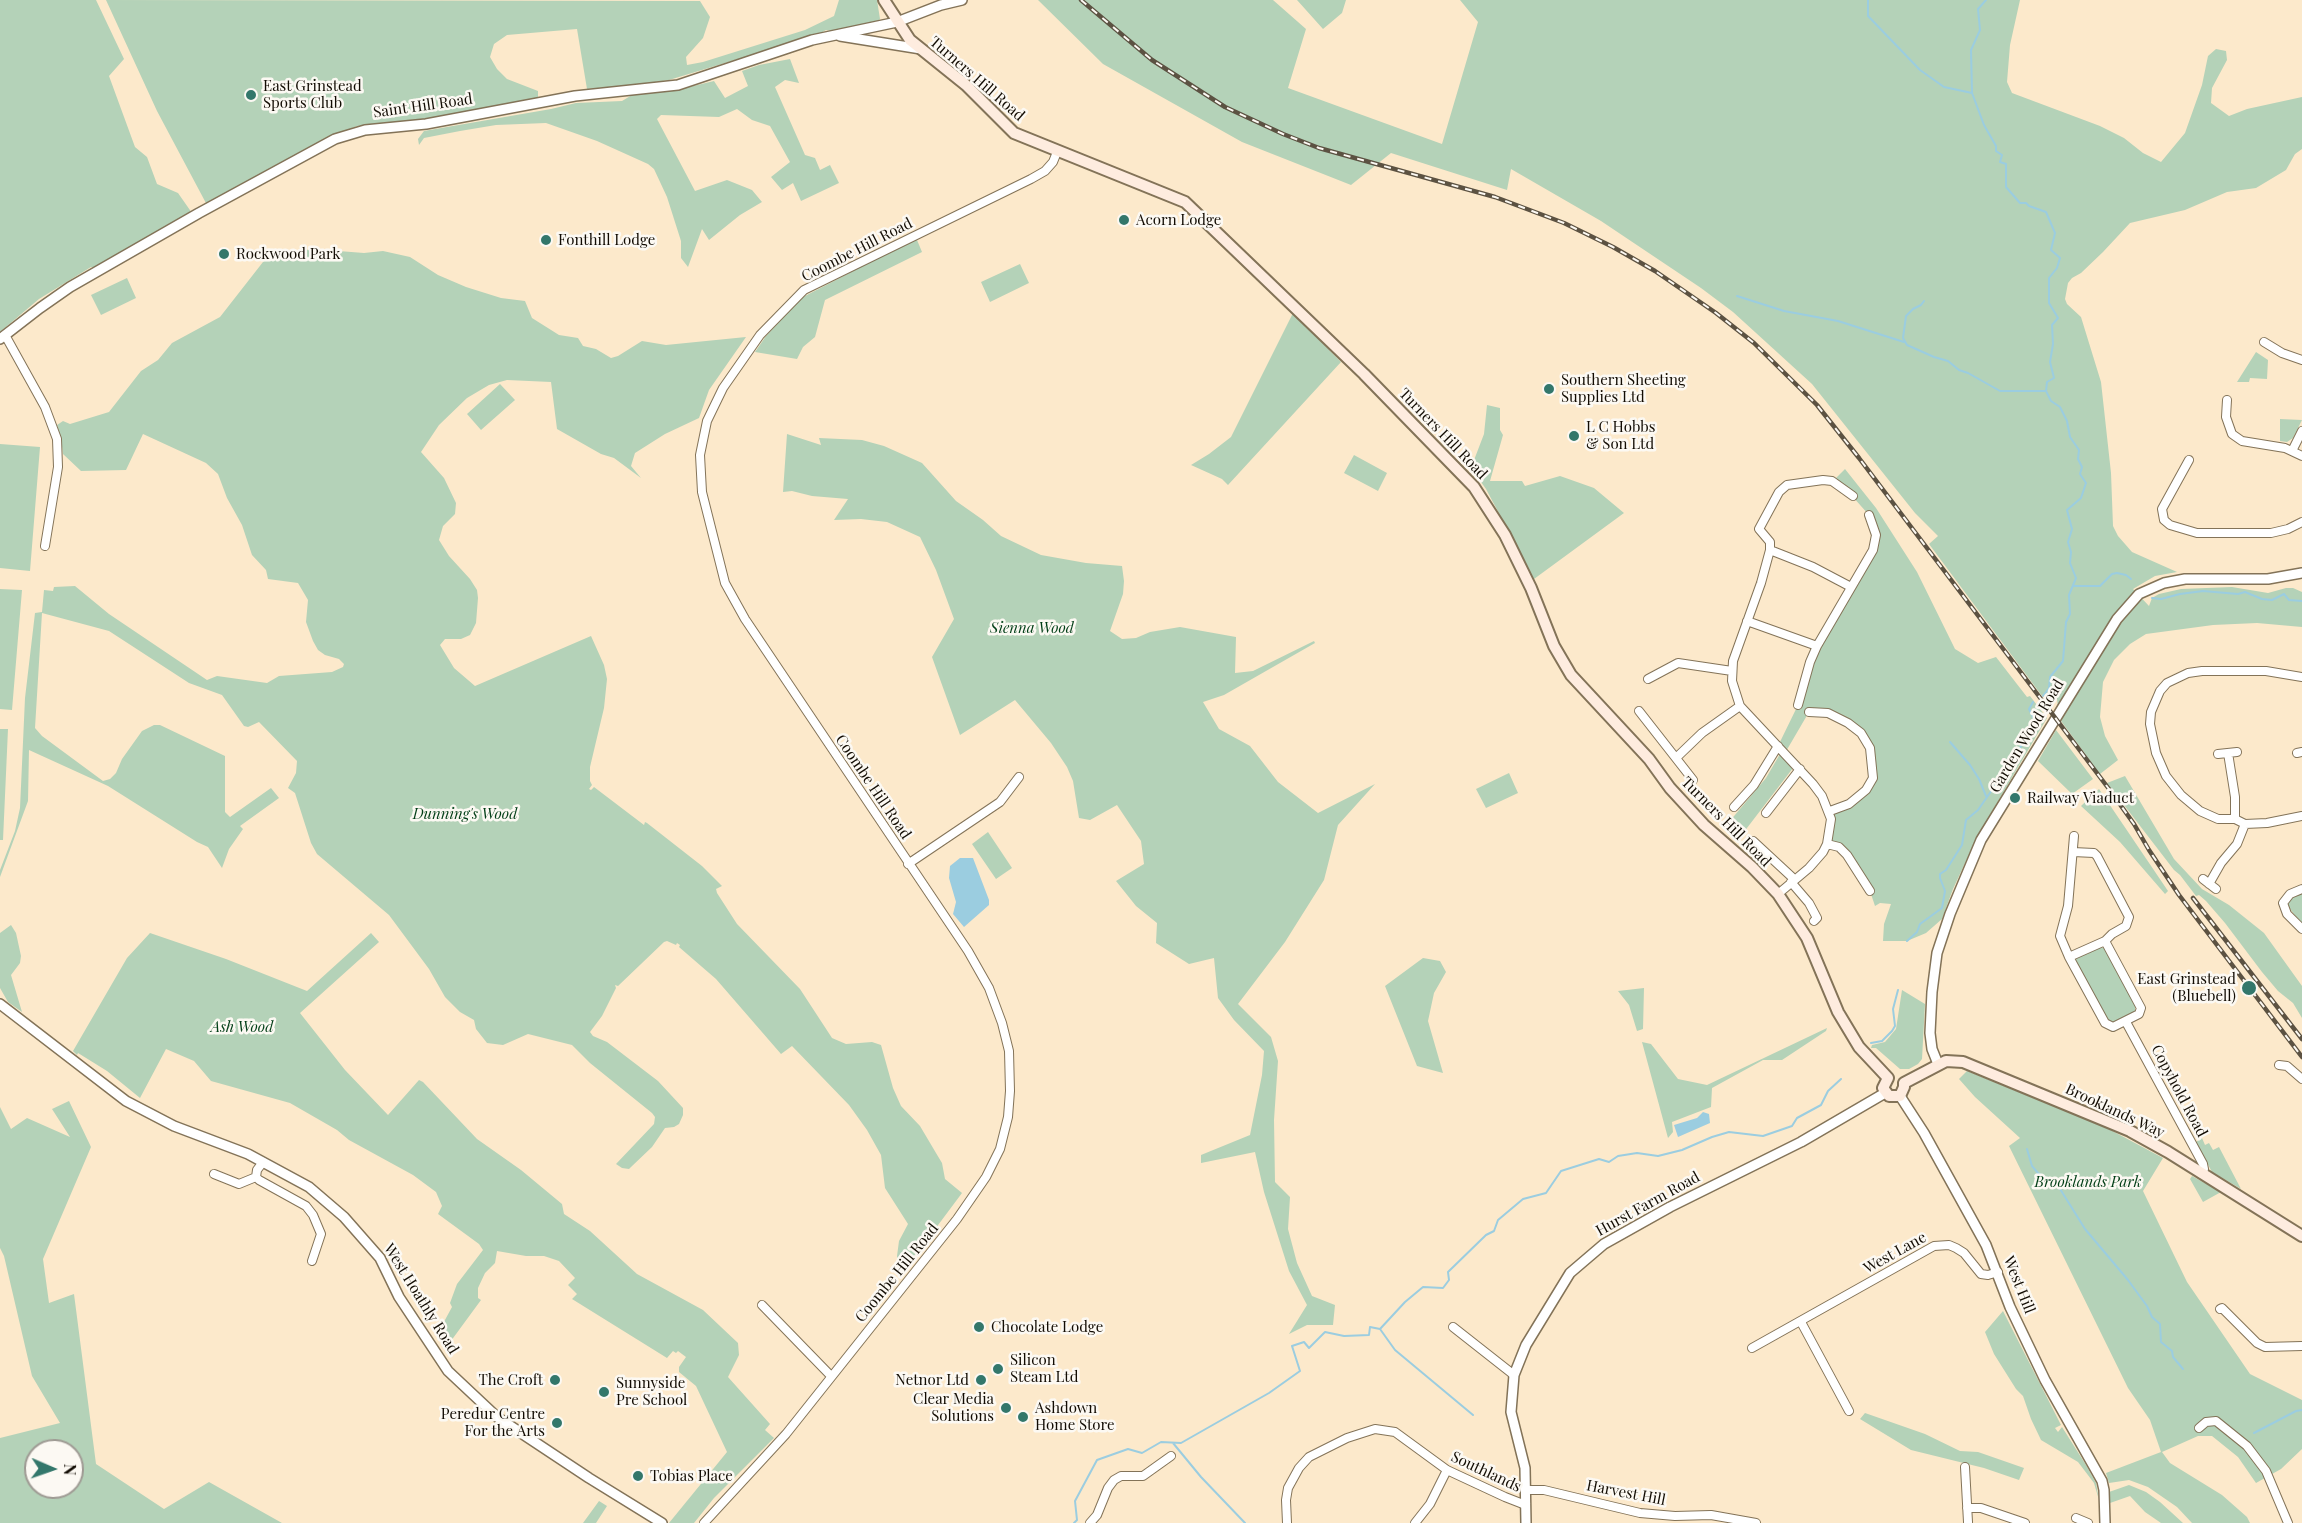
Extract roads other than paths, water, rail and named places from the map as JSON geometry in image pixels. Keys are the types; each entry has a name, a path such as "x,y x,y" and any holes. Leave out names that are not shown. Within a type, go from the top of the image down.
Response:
{"main road":[{"name":"Turners Hill Road","path":"884,0 910,40 966,85 1014,133 1185,202 1416,427 1474,487 1505,536 1531,588 1554,646 1571,675 1649,759 1670,788 1704,825 1752,867 1778,894 1807,938 1838,1012 1863,1053 1888,1078"},
{"name":"Brooklands Way","path":"1904,1083 1938,1064 1954,1060 1963,1062 2098,1117 2168,1152 2302,1236"},
{"path":"1894,1076 1900,1078 1904,1083 1900,1096 1889,1096 1885,1093 1884,1083 1888,1078 1894,1076"}],"street":[{"name":"Saint Hill Road","path":"2,337 70,287 335,139 365,130 426,124 566,98 678,85 812,40 897,22 941,5 962,0"},
{"path":"835,35 921,49"},
{"name":"Coombe Hill Road","path":"704,1523 786,1434 957,1219 986,1177 1000,1149 1008,1117 1009,1051 1002,1023 989,988 968,951 734,603 725,583 702,492 700,455 707,421 723,388 760,335 804,290 1031,179 1045,171 1053,162 1057,152"},
{"path":"2,337 45,406 57,439 58,467 45,546"},
{"path":"2264,342 2282,353 2302,360"},
{"path":"2227,400 2226,417 2232,434 2242,441 2274,446 2302,456"},
{"path":"2292,451 2302,431"},
{"path":"2189,460 2162,509 2164,520 2170,525 2197,533 2271,533 2288,529 2302,522"},
{"path":"2183,471 2191,476"},
{"path":"1778,894 1809,868 1827,844 1832,819 1822,796 1740,706 1732,681 1732,671 1738,642 1770,550 1770,542 1759,529 1779,492 1787,485 1823,480 1832,481 1853,496"},
{"path":"1798,705 1817,646 1873,550 1876,536 1869,514"},
{"path":"1770,550 1813,567 1851,587"},
{"name":"Garden Wood Road","path":"1938,1064 1932,1049 1930,1033 1932,992 1937,953 1950,914 1982,840 2117,619 2139,594 2164,583 2184,579 2268,579 2302,573"},
{"path":"1747,621 1817,646"},
{"path":"1648,680 1678,663 1732,671"},
{"path":"2302,677 2266,671 2188,673 2167,683 2155,701 2151,712 2152,736 2161,765 2172,785 2200,811 2218,819 2235,819 2245,824 2267,823 2302,816"},
{"path":"1815,703 1820,711"},
{"path":"1677,757 1702,733 1740,706"},
{"path":"1639,711 1693,780"},
{"path":"1809,712 1820,711 1836,717 1861,733 1870,748 1873,760 1873,778 1866,790 1849,804 1830,811"},
{"path":"1734,807 1754,784 1778,746"},
{"path":"2218,754 2237,752"},
{"path":"2228,753 2235,797 2235,819"},
{"path":"1767,813 1800,770"},
{"path":"908,864 1000,802 1019,777"},
{"path":"2209,884 2237,844 2245,824"},
{"path":"2074,836 2068,906 2060,936 2105,1023 2113,1027 2139,1014 2141,1008 2105,941"},
{"path":"1753,841 1793,881 1817,918 1814,921"},
{"path":"1827,844 1839,848 1847,855 1870,891"},
{"path":"2069,957 2105,941 2126,926 2129,917 2097,856 2094,853 2073,852"},
{"path":"2302,889 2290,894 2283,903 2287,914 2302,929"},
{"name":"West Hoathly Road","path":"1,1006 126,1101 174,1126 248,1154 309,1187 344,1217 380,1258 399,1297 448,1371 496,1417 662,1523"},
{"name":"Copyhold Road","path":"2126,1022 2203,1164 2202,1174"},
{"path":"2279,1065 2287,1066 2302,1079"},
{"name":"Hurst Farm Road","path":"1526,1523 1525,1468 1511,1412 1514,1375 1526,1344 1570,1273 1604,1244 1670,1207 1801,1142 1885,1093"},
{"name":"West Hill","path":"1900,1096 1939,1159 1986,1245 2010,1307 2067,1422 2098,1474 2104,1490 2105,1523"},
{"path":"214,1174 238,1184 256,1177 262,1162"},
{"path":"256,1177 306,1206 313,1215 321,1234 312,1261"},
{"name":"West Lane","path":"1752,1348 1934,1246 1949,1245 1956,1248 1964,1253 1981,1274 1988,1275 1998,1272"},
{"path":"762,1305 831,1376"},
{"path":"2220,1309 2222,1308 2257,1343 2265,1347 2302,1346"},
{"path":"1801,1322 1849,1411"},
{"path":"1453,1327 1514,1375"},
{"path":"2199,1428 2206,1422 2216,1421 2247,1446 2266,1471 2288,1523"},
{"name":"Southlands","path":"1287,1523 1288,1488 1308,1457 1365,1431 1385,1429 1395,1432 1447,1470 1505,1497 1527,1503"},
{"path":"1090,1523 1097,1515 1108,1488 1114,1480 1121,1476 1143,1476 1171,1456"},
{"path":"1965,1467 1968,1522"},
{"path":"1415,1523 1430,1504 1447,1470"},
{"name":"Harvest Hill","path":"1527,1490 1544,1490 1640,1513 1675,1516 1711,1515 1756,1523"},
{"path":"1967,1508 1981,1508 2025,1523"},
{"path":"1639,1523 1640,1513"},
{"path":"2076,1518 2088,1523"}],"water":[{"path":"960,858 973,858 989,900 989,905 964,927 953,914 956,902 949,878 950,866"},
{"path":"1703,1112 1709,1114 1710,1123 1678,1137 1674,1125 1697,1118"}],"waterway":[{"path":"1868,0 1868,16 1920,70 1944,87 1972,93"},
{"path":"1986,0 1978,9 1980,30 1971,50 1972,93 1984,125 1996,146 1996,151 2002,155 2000,162 2006,164 2006,187 2020,203 2026,203 2046,212 2055,233 2051,250 2060,258 2057,268 2049,278 2049,303 2058,318 2052,325 2053,344 2050,362 2054,378 2047,382 2046,391 2051,401 2060,407 2067,421 2070,437 2079,450 2078,459 2082,467 2080,474 2086,483 2081,498 2067,510 2072,529 2068,542 2071,552 2070,563 2076,578 2069,595 2070,614 2066,622 2063,661 2050,677 2049,688 2043,696"},
{"path":"1737,296 1784,311 1838,321 1904,342"},
{"path":"1924,301 1906,316 1903,338 1907,345 1948,361 1959,370 2000,391 2046,391"},
{"path":"2073,586 2100,586 2112,574 2117,573 2131,579"},
{"path":"2152,598 2161,599 2203,591 2238,594 2245,592 2262,599 2272,600 2284,594 2289,600 2302,601"},
{"path":"1907,941 1917,932 1920,924 1942,908 1945,891 1940,874 1946,870 1962,845 1966,820 1978,810 2015,757 2035,721 2029,709 2033,702"},
{"path":"1950,742 1970,765 1986,796"},
{"path":"1871,1043 1882,1041 1895,1026 1893,1009 1898,990"},
{"path":"1380,1329 1405,1302 1423,1287 1443,1288 1449,1280 1448,1272 1486,1235 1494,1231 1498,1220 1523,1199 1546,1193 1561,1171 1599,1159 1609,1162 1618,1156 1637,1153 1658,1156 1682,1150 1729,1132 1763,1136 1792,1126 1797,1118 1821,1105 1828,1091 1841,1079"},
{"path":"2027,1149 2032,1166 2038,1173 2057,1184 2085,1229 2128,1280 2152,1317 2160,1324 2161,1342 2172,1351 2173,1357 2183,1369"},
{"path":"1074,1523 1077,1520 1075,1501 1097,1460 1128,1449 1142,1453 1161,1442 1181,1443 1269,1393 1300,1371 1292,1346 1304,1342 1309,1348 1325,1332 1344,1336 1369,1335 1370,1327 1380,1329 1395,1350 1473,1415"},
{"path":"2254,1433 2302,1410"},
{"path":"1173,1443 1201,1477 1245,1523"}],"railway":[{"path":"1081,0 1152,60 1225,107 1319,148 1495,197 1564,223 1655,271 1716,313 1754,343 1817,405 1859,458 2109,789 2179,895 2302,1057"},
{"path":"2193,898 2302,1039"}],"place":[{"name":"East Grinstead Sports Club","path":"251,95"},
{"name":"Acorn Lodge","path":"1124,220"},
{"name":"Fonthill Lodge","path":"546,240"},
{"name":"Rockwood Park","path":"224,254"},
{"name":"Southern Sheeting Supplies Ltd","path":"1549,389"},
{"name":"L C Hobbs & Son Ltd","path":"1574,436"},
{"name":"Railway Viaduct","path":"2015,798"},
{"name":"East Grinstead (Bluebell)","path":"2249,988"},
{"name":"Chocolate Lodge","path":"979,1327"},
{"name":"Silicon Steam Ltd","path":"998,1369"},
{"name":"The Croft","path":"555,1380"},
{"name":"Netnor Ltd","path":"981,1380"},
{"name":"Sunnyside Pre School","path":"604,1392"},
{"name":"Clear Media Solutions","path":"1006,1408"},
{"name":"Ashdown Home Store","path":"1023,1417"},
{"name":"Peredur Centre For the Arts","path":"557,1423"},
{"name":"Tobias Place","path":"638,1476"}],"park label":[{"name":"Sienna Wood","path":"1032,628"},
{"name":"Dunning's Wood","path":"465,814"},
{"name":"Ash Wood","path":"242,1027"},
{"name":"Brooklands Park","path":"2088,1182"}]}
